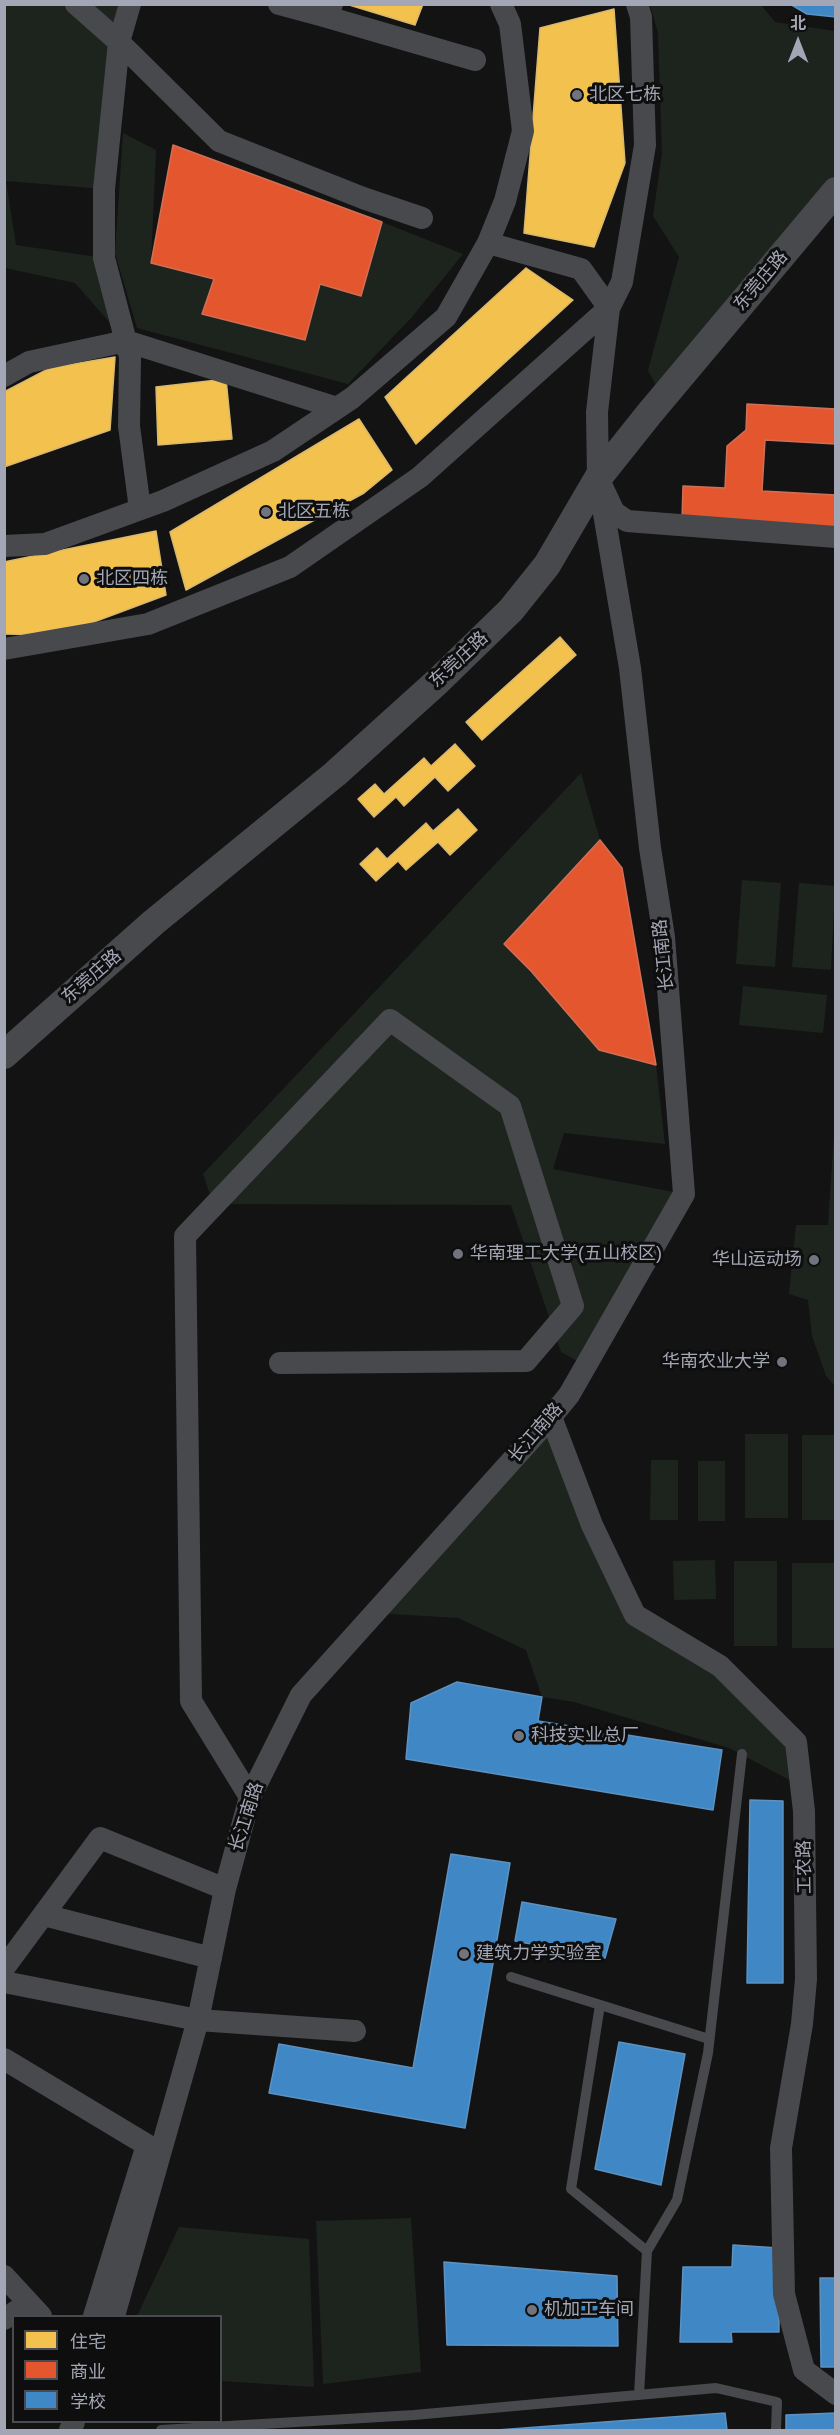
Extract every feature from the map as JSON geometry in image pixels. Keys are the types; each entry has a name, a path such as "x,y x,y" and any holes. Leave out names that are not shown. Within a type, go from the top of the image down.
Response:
{"street":[{"path":"76,4 119,42 219,141 363,198 422,218"},
{"path":"130,4 119,42 104,189 104,258 130,357 129,426 140,509"},
{"path":"279,4 329,11 475,60"},
{"path":"4,546 45,544 140,509 273,451 352,398 446,317 488,243 505,201 523,131 510,24 501,4"},
{"path":"4,649 148,624 290,567 420,477 609,308 622,282 645,145 641,17 637,4"},
{"name":"东莞庄路","path":"4,1055 154,922 335,774 484,638 511,610 542,572 573,524 598,478 836,191"},
{"path":"488,243 581,269 609,308"},
{"name":"长江南路","path":"114,2315 198,2020 225,1889 250,1797 301,1695 569,1395 684,1194 664,937 650,848 630,668 598,478 597,412 609,308"},
{"path":"4,376 29,362 126,341 337,408"},
{"path":"598,478 614,512 627,521 836,537"},
{"path":"250,1797 190,1701 184,1236 390,1020 510,1106 573,1306 526,1361 280,1363"},
{"name":"工农路","path":"551,1417 592,1526 635,1615 720,1666 796,1742 804,1811 806,1979 802,2024 781,2148 784,2294 804,2370 836,2394"},
{"path":"4,1968 100,1838 225,1889"},
{"path":"44,1915 211,1958"},
{"path":"4,1982 198,2020 355,2031"},
{"path":"4,2059 147,2145 94,2315"},
{"path":"4,2276 35,2310 18,2315"}],"lane":[{"path":"639,2395 647,2251 677,2200 709,2039 742,1754"},
{"path":"511,1977 709,2039"},
{"path":"600,2005 572,2188 647,2251"},
{"path":"161,2430 414,2415 716,2388 777,2402 776,2430"}],"shaded area":[{"path":"5,5 130,5 104,189 6,181 16,245 104,258 126,341 75,283 5,268"},
{"path":"650,5 761,5 775,22 835,31 835,179 662,398 648,370 679,257 653,216 662,153 658,33"},
{"path":"123,133 156,150 151,262 214,279 203,314 305,340 320,284 361,296 382,222 463,254 412,317 348,384 137,328 115,253"},
{"path":"581,773 600,840 504,944 531,971 599,1050 656,1065 665,1144 564,1133 553,1169 684,1194 586,1366 561,1352 511,1205 213,1204 203,1174"},
{"path":"742,880 781,883 775,967 736,964"},
{"path":"799,883 835,886 831,970 792,967"},
{"path":"743,986 827,995 823,1033 739,1025"},
{"name":"华山运动场","path":"835,1119 835,1386 826,1376 812,1336 808,1300 789,1294 796,1225 828,1225"},
{"path":"551,1417 635,1615 720,1666 796,1742 801,1786 729,1748 574,1702 542,1697 526,1650 458,1618 376,1613"},
{"path":"745,1434 788,1434 788,1518 745,1518"},
{"path":"802,1435 835,1435 835,1520 802,1520"},
{"path":"651,1460 678,1460 678,1520 650,1520"},
{"path":"698,1461 725,1461 725,1521 698,1521"},
{"path":"715,1560 716,1599 674,1600 673,1561"},
{"path":"734,1561 777,1561 777,1646 734,1646"},
{"path":"792,1563 835,1563 835,1648 792,1648"},
{"path":"411,2218 421,2372 323,2384 316,2221"},
{"path":"179,2227 309,2239 314,2387 222,2381 222,2315 137,2315"}],"building: 住宅":[{"path":"346,4 423,4 415,25"},
{"name":"北区七栋","path":"614,9 625,163 594,247 524,233 540,28"},
{"path":"526,268 573,300 416,444 385,397"},
{"path":"115,357 110,430 4,467 4,392 50,368"},
{"path":"226,379 232,439 158,445 156,387"},
{"name":"北区五栋","path":"359,419 392,470 364,493 186,590 170,532"},
{"name":"北区四栋","path":"156,531 166,595 59,635 4,634 4,562"},
{"path":"560,637 576,655 482,740 466,722"},
{"path":"455,744 475,766 448,791 435,777 404,806 396,797 374,817 358,799 375,784 384,794 424,758 431,766"},
{"path":"458,809 477,830 450,855 438,842 406,870 398,861 376,881 360,864 377,848 387,859 426,823 433,831"}],"building: 商业":[{"path":"173,145 382,222 361,296 320,284 305,340 202,314 214,279 151,263"},
{"path":"747,404 836,409 836,444 765,440 762,491 836,495 836,528 682,520 683,486 725,488 727,446 746,430"},
{"path":"600,840 622,868 656,1065 599,1050 531,971 504,944"}],"building: 学校":[{"path":"790,4 836,4 836,17 807,14"},
{"name":"科技实业总厂","path":"457,1682 542,1697 538,1721 722,1750 713,1810 406,1759 411,1703"},
{"path":"750,1800 783,1801 783,1983 747,1983"},
{"name":"建筑力学实验室","path":"451,1854 510,1863 465,2128 269,2093 279,2044 413,2068"},
{"path":"522,1902 616,1919 605,1958 515,1941"},
{"path":"619,2042 685,2054 661,2185 595,2169"},
{"path":"733,2245 779,2248 779,2332 731,2332 732,2342 680,2342 683,2267 732,2267"},
{"name":"机加工车间","path":"444,2262 617,2276 618,2346 447,2345"},
{"path":"820,2278 836,2278 836,2367 821,2367"},
{"path":"725,2413 727,2430 497,2430"},
{"path":"836,2413 836,2430 786,2430 786,2415"}],"place":[{"name":"北区七栋","path":"577,95"},
{"name":"北区五栋","path":"266,512"},
{"name":"北区四栋","path":"84,579"},
{"name":"华南理工大学(五山校区)","path":"458,1254"},
{"name":"华山运动场","path":"814,1260"},
{"name":"华南农业大学","path":"782,1362"},
{"name":"科技实业总厂","path":"519,1736"},
{"name":"建筑力学实验室","path":"464,1954"},
{"name":"机加工车间","path":"532,2310"}]}
